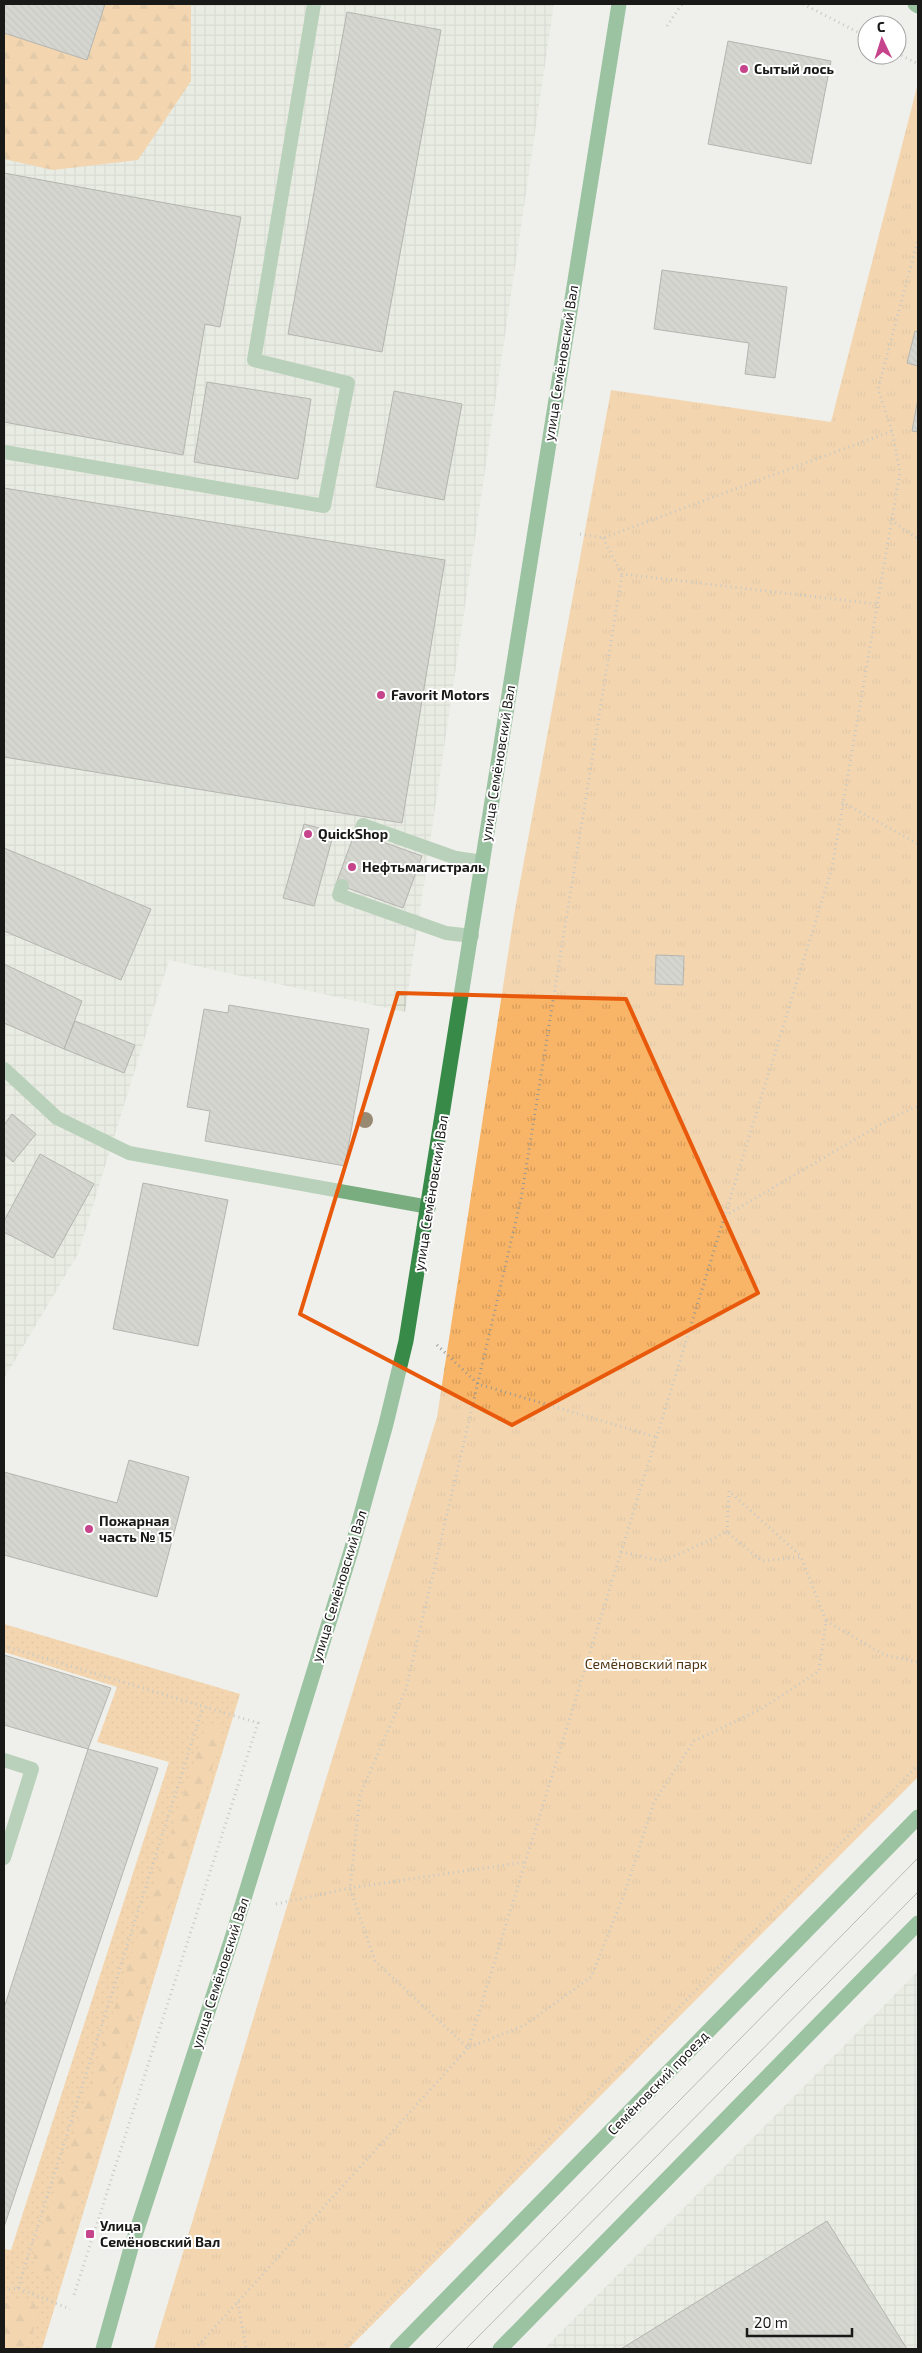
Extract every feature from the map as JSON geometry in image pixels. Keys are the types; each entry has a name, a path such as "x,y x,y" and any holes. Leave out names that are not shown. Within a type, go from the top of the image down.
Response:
{"street":[{"name":"улица Семёновский Вал","path":"103,2349 131,2248 234,1932 351,1551 386,1424 406,1340 429,1207 619,4"},
{"name":"Семёновский проезд","path":"397,2349 918,1817"},
{"path":"500,2349 918,1923"}],"lane":[{"path":"4,452 324,506 348,383 254,360 314,4"},
{"path":"360,834 364,825 390,839 414,848 483,862"},
{"path":"342,886 338,895 368,900 446,933 472,936"},
{"path":"4,1069 57,1118 129,1153 429,1207"},
{"path":"4,1760 32,1769 4,1858"}],"path":[{"path":"668,26 682,4"},
{"path":"803,4 857,32"},
{"path":"195,2349 468,2048 832,868 900,472 892,430 878,389 918,240"},
{"path":"580,534 603,538 892,430"},
{"path":"891,520 918,539"},
{"path":"468,2048 375,1962 350,1888 360,1795 406,1689 521,1198 622,574 603,538"},
{"path":"622,574 877,604"},
{"path":"842,802 918,844"},
{"path":"724,1217 892,1117 918,1106"},
{"path":"437,1345 478,1384 656,1437"},
{"path":"468,2048 524,2025 591,1978 624,1895 654,1802 694,1741 761,1709 819,1671 826,1621 801,1557 729,1491 727,1532"},
{"path":"621,1552 664,1561 727,1532"},
{"path":"727,1532 762,1561 801,1557"},
{"path":"826,1621 885,1656 918,1662"},
{"path":"4,1646 258,1724 74,2295"},
{"path":"18,2288 203,1707"},
{"path":"342,2349 918,1765"},
{"path":"276,1904 350,1888 525,1862"},
{"path":"4,2290 18,2288 70,2309"},
{"path":"238,2301 246,2349"}],"highlighted area":[{"path":"398,993 626,999 758,1293 512,1425 300,1314"}],"shaded area":[{"path":"4,4 554,4 405,1012 169,960 78,1254 4,1379"},
{"path":"918,1971 918,2349 544,2349"}],"green space":[{"path":"105,4 191,4 191,81 138,160 53,170 4,159 4,33 87,60"},
{"name":"Семёновский парк","path":"918,83 918,1777 348,2349 154,2349 437,1417 514,915 611,390 831,422"},
{"path":"4,1624 240,1694 42,2349 4,2349 4,2249 11,2250 169,1762 97,1742 117,1687 4,1652"},
{"path":"217,1723 222,1736 63,2255 56,2272 39,2276 33,2260 206,1725"},
{"path":"17,2300 35,2304 38,2318 26,2349 4,2349 4,2304"}],"building":[{"path":"4,4 105,4 87,60 4,33"},
{"path":"347,12 441,30 382,352 288,334"},
{"path":"728,41 831,61 811,164 708,144"},
{"path":"4,173 241,217 220,327 205,324 183,455 4,422"},
{"path":"662,270 787,287 775,378 745,374 749,343 654,329"},
{"path":"915,331 918,332 918,366 907,363"},
{"path":"207,382 311,399 298,479 194,462"},
{"path":"394,391 462,404 444,500 376,487"},
{"path":"918,398 918,432 912,431"},
{"path":"4,488 445,560 402,823 4,757"},
{"path":"304,824 334,832 314,906 283,898"},
{"path":"355,832 422,856 403,908 336,884"},
{"path":"4,848 151,909 121,980 4,931"},
{"path":"656,955 684,956 683,985 655,984"},
{"path":"4,964 82,1001 64,1049 4,1023"},
{"path":"229,1005 369,1029 345,1166 205,1141 210,1111 187,1107 204,1009 228,1013"},
{"path":"75,1021 135,1045 124,1073 64,1049"},
{"path":"12,1114 36,1134 13,1162 4,1154 4,1125"},
{"path":"40,1154 94,1184 53,1258 4,1232 4,1221"},
{"path":"143,1183 228,1200 198,1346 113,1329"},
{"name":"Пожарная часть № 15","path":"129,1460 189,1477 157,1597 4,1555 4,1472 117,1503"},
{"path":"4,1655 111,1688 88,1749 4,1725"},
{"path":"88,1749 158,1768 4,2227 4,2008"},
{"path":"827,2221 907,2349 621,2349"}],"tram line":[{"path":"435,2349 918,1858"},
{"path":"466,2349 918,1892"}],"place":[{"name":"Сытый лось","path":"744,69"},
{"name":"Favorit Motors","path":"381,695"},
{"name":"QuickShop","path":"308,834"},
{"name":"Нефтьмагистраль","path":"352,867"},
{"name":"Пожарная часть № 15","path":"89,1529"},
{"name":"Улица Семёновский Вал","path":"90,2234"}]}
